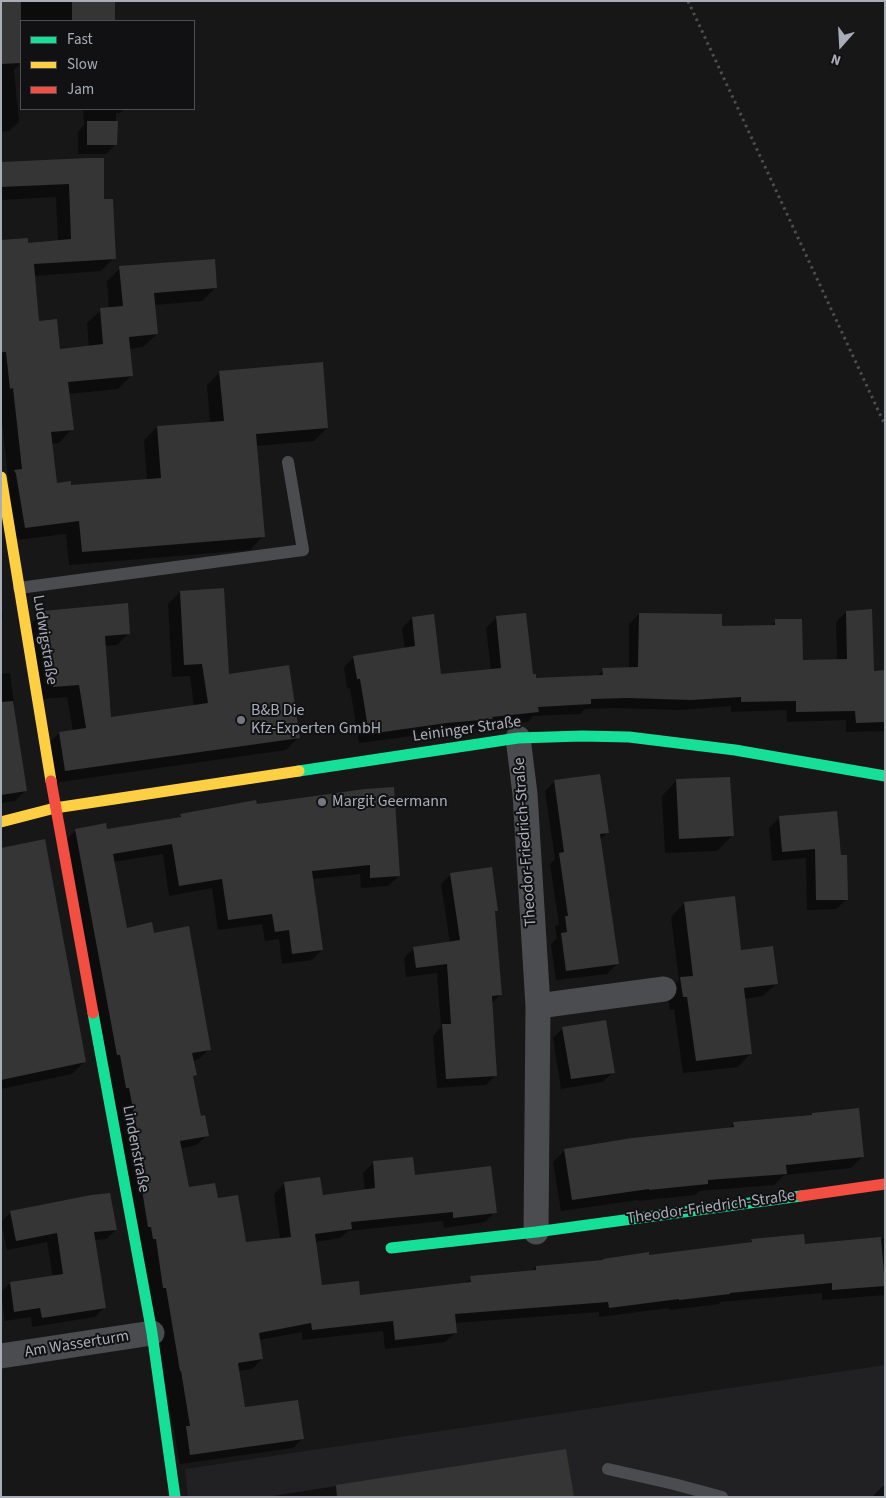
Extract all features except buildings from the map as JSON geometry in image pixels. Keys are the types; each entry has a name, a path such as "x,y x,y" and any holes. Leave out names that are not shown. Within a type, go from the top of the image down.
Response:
{"street":[{"name":"Ludwigstraße","path":"1,477 6,538 19,588 55,808"},
{"name":"Leininger Straße","path":"1,822 55,808 518,738 629,737 735,750 885,776"},
{"name":"Theodor-Friedrich-Straße","path":"518,738 525,794 538,1006 536,1232"},
{"name":"Lindenstraße","path":"55,808 152,1333 175,1497"},
{"path":"538,1006 664,989"},
{"name":"Theodor-Friedrich-Straße","path":"391,1248 536,1232 885,1184"},
{"name":"Am Wasserturm","path":"1,1356 152,1333"}],"lane":[{"path":"19,588 303,550 288,462"},
{"path":"608,1469 722,1497"}],"path":[{"path":"688,1 885,425"}],"shaded area":[{"path":"885,1365 885,1497 188,1497 185,1469"}],"traffic: fast":[{"path":"299,771 518,738 582,736 629,737 735,750 885,776"},
{"path":"93,1013 152,1333 175,1497"},
{"path":"391,1248 536,1232 801,1196"}],"traffic: slow":[{"path":"1,477 51,781"},
{"path":"1,822 55,808 299,771"}],"traffic: jam":[{"path":"51,781 93,1013"},
{"path":"801,1196 885,1184"}],"place":[{"name":"B&B Die Kfz-Experten GmbH","path":"241,720"},
{"name":"Margit Geermann","path":"322,802"}]}
